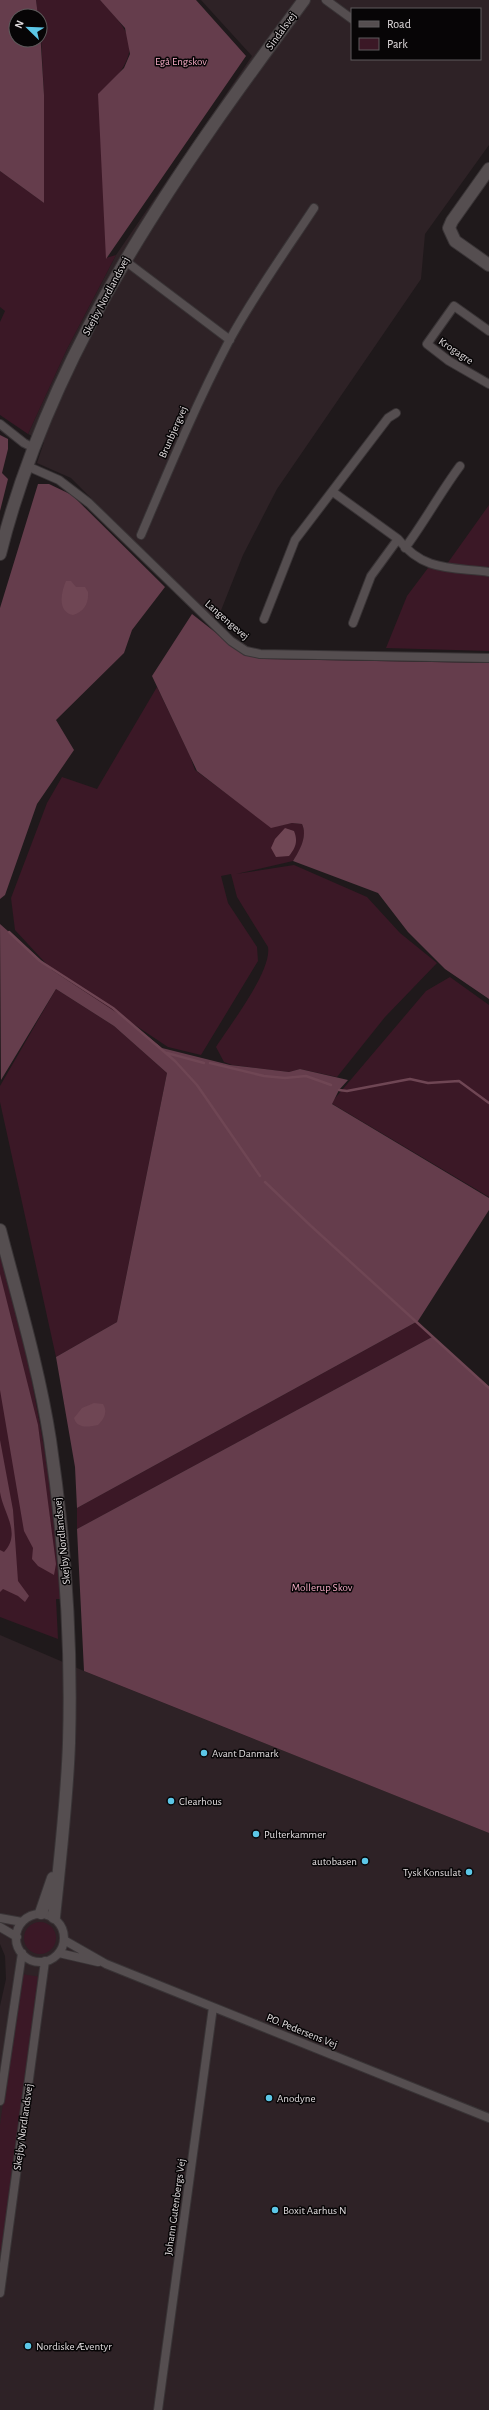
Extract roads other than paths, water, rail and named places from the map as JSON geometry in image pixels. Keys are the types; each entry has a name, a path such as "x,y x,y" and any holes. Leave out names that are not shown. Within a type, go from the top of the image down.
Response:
{"street":[{"name":"Sindalsvej","path":"258,62 304,0"},
{"path":"326,0 351,18"},
{"name":"Skejby Nordlandsvej","path":"0,554 27,466 87,330 124,260 183,169 258,62"},
{"path":"489,169 452,221 450,232 456,241 489,265"},
{"name":"Brunbjergvej","path":"141,535 180,442 230,340 275,266 314,208"},
{"path":"124,260 230,340"},
{"name":"Krogagre","path":"489,331 454,306 427,344 449,361 489,384"},
{"path":"264,619 295,540 329,493 333,492 388,418 396,413"},
{"path":"0,424 34,448"},
{"name":"Langengevej","path":"27,466 59,480 89,502 213,625 231,641 246,651 260,654 489,658"},
{"path":"405,548 424,522 440,493 460,466"},
{"path":"333,492 398,539 405,548 428,565 489,572"},
{"path":"353,623 369,580 398,539"},
{"name":"Skejby Nordlandsvej","path":"0,1230 38,1378 50,1439 64,1550 70,1682 68,1760 54,1917"},
{"name":"Skejby Nordlandsvej","path":"41,1913 60,1858"},
{"path":"16,1938 22,1922 34,1914 41,1913 54,1917 62,1928 64,1940 58,1953 46,1961 32,1960 22,1953"},
{"path":"0,1918 22,1922"},
{"path":"0,1927 16,1938 22,1953 0,2101"},
{"name":"P.O. Pedersens Vej","path":"64,1940 106,1964 489,2118"},
{"name":"P.O. Pedersens Vej","path":"58,1953 106,1964"},
{"name":"Skejby Nordlandsvej","path":"0,2293 46,1961"},
{"name":"Johann Gutenbergs Vej","path":"158,2410 214,2007"}],"waterway":[{"path":"9,932 40,961 113,1008 175,1061 197,1085 260,1176"},
{"path":"167,1053 204,1063"},
{"path":"210,1063 264,1076 285,1078 306,1076 331,1085"},
{"path":"339,1090 347,1091 410,1079 428,1083 459,1081 489,1103"},
{"path":"265,1182 311,1226 489,1388"}],"place":[{"name":"Avant Danmark","path":"204,1753"},
{"name":"Clearhous","path":"171,1801"},
{"name":"Pulterkammer","path":"256,1834"},
{"name":"autobasen","path":"365,1861"},
{"name":"Tysk Konsulat","path":"469,1872"},
{"name":"Anodyne","path":"269,2098"},
{"name":"Boxit Aarhus N","path":"275,2210"},
{"name":"Nordiske Æventyr","path":"28,2346"}],"park label":[{"name":"Egå Engskov","path":"181,61"},
{"name":"Mollerup Skov","path":"322,1587"}]}
